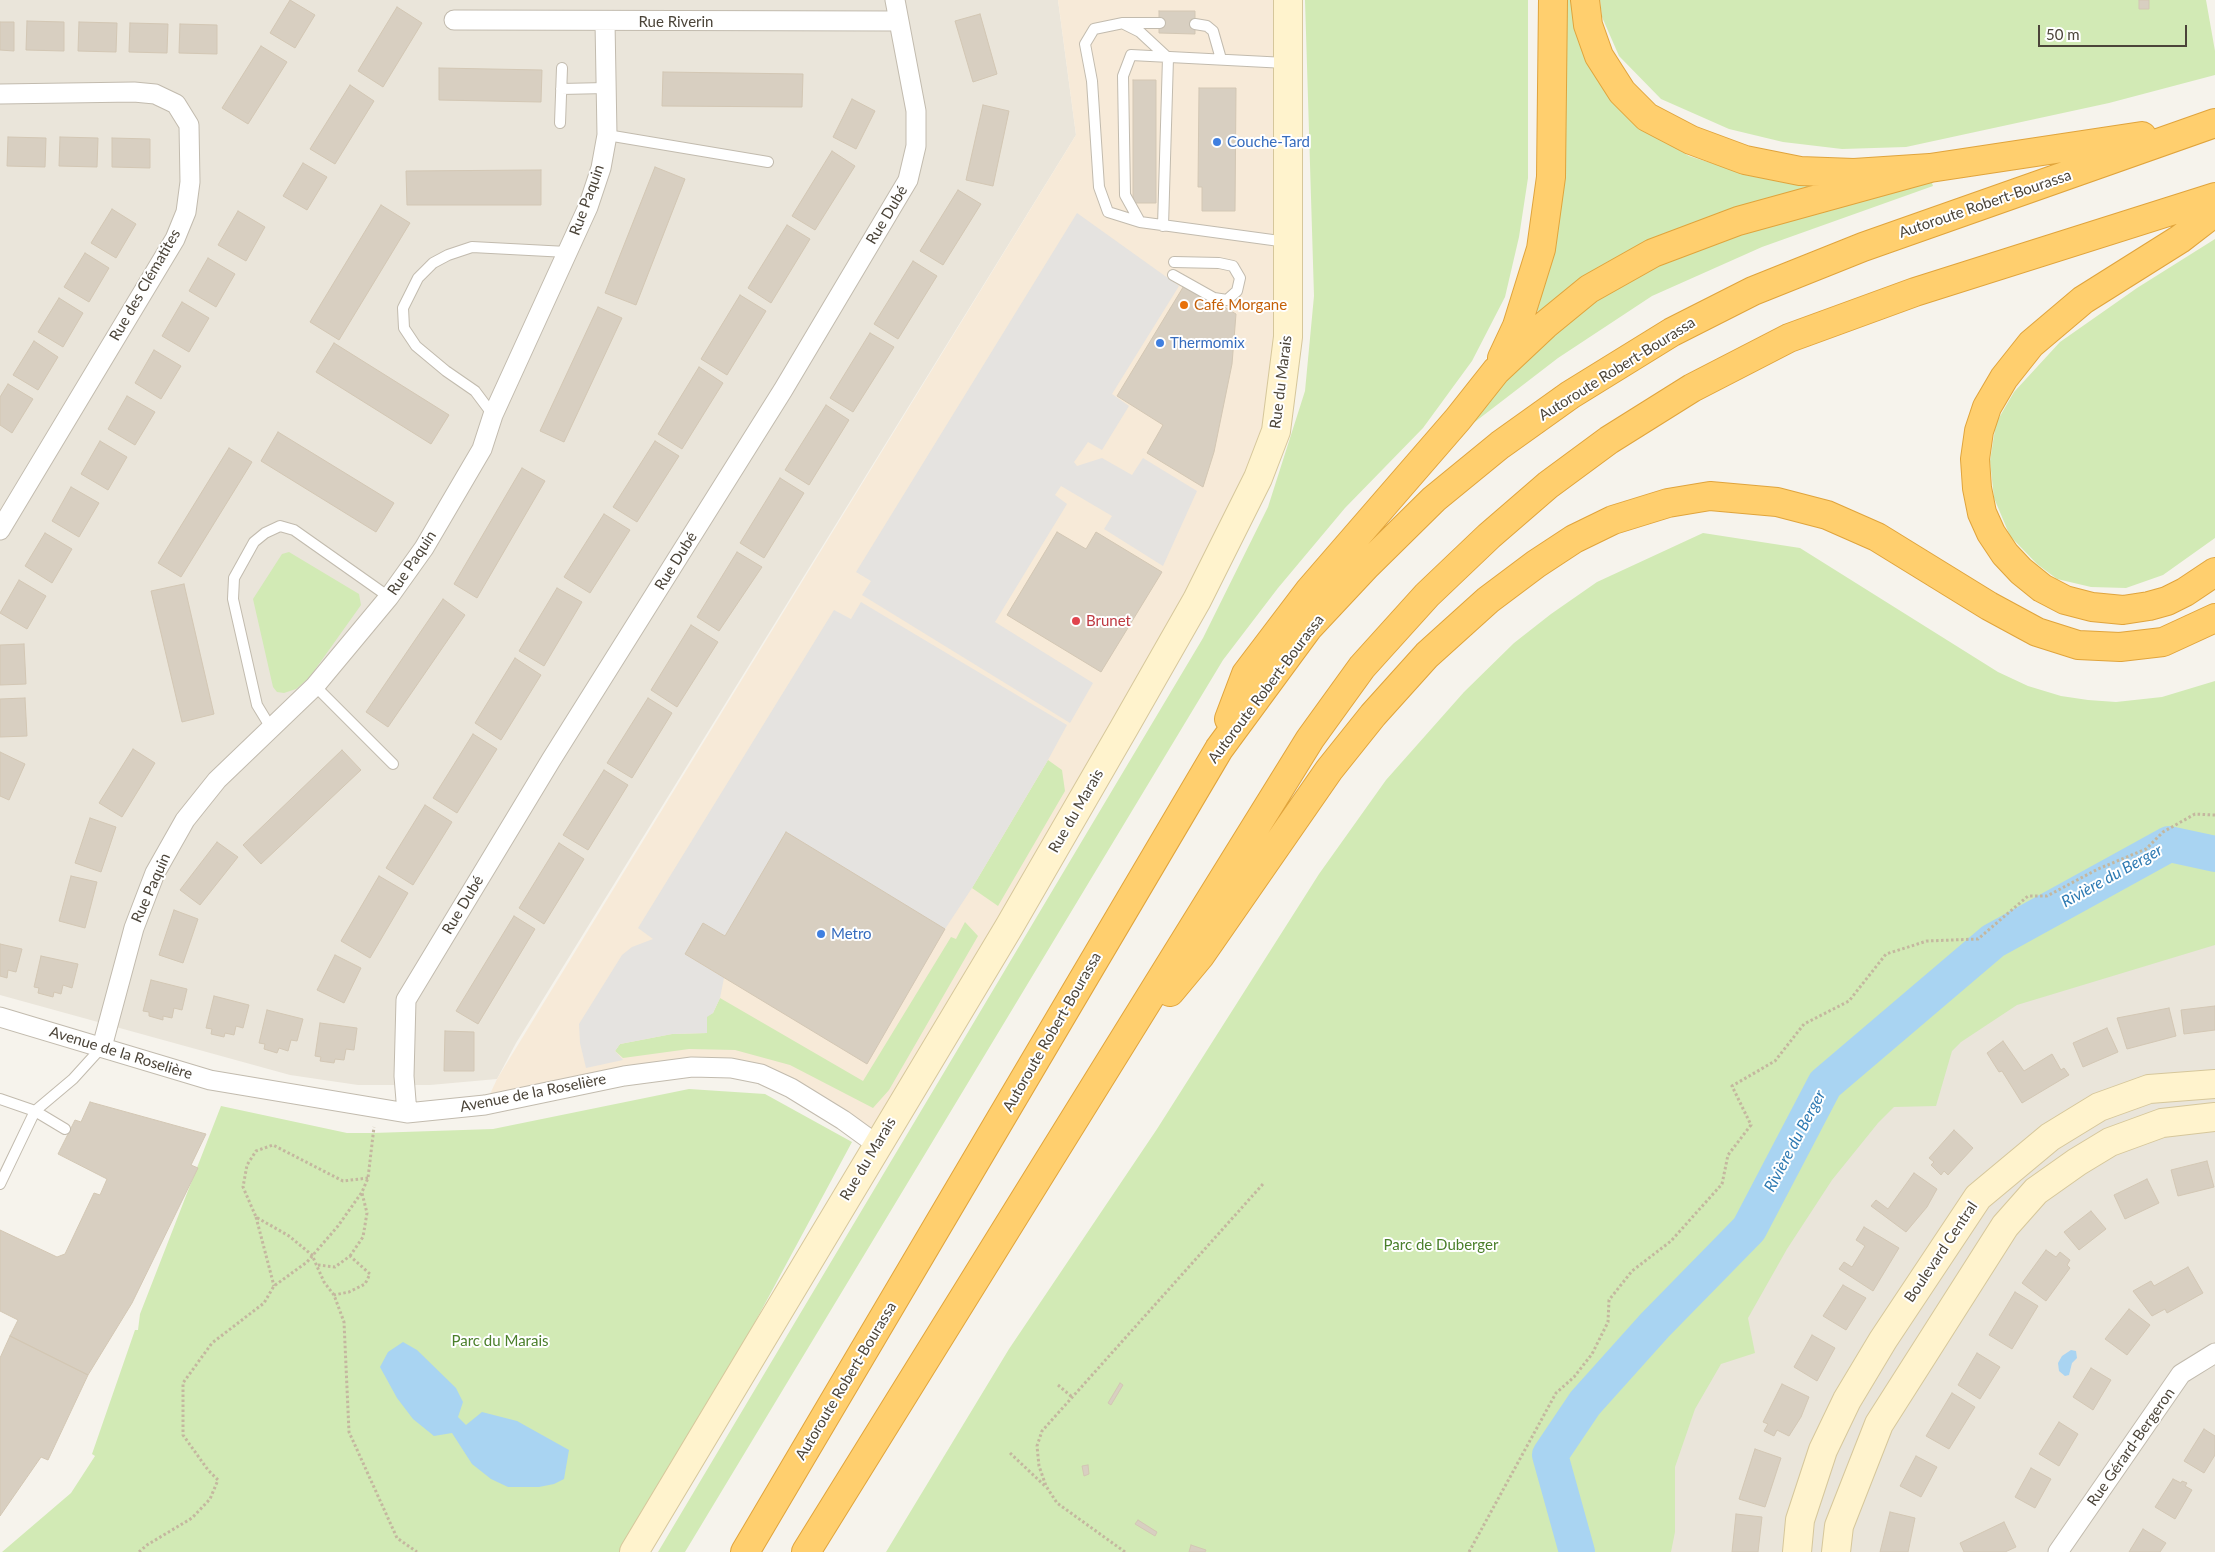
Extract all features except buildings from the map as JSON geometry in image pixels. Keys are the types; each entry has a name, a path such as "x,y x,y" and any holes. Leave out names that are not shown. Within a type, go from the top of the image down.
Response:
{"highway":[{"path":"1496,372 1517,326 1541,249 1550,177 1553,0"},
{"path":"1585,0 1588,25 1599,56 1622,92 1647,117 1690,140 1745,160 1800,171 1854,173 1930,168 2210,124"},
{"name":"Autoroute Robert-Bourassa","path":"745,1552 1219,748 1308,628 1367,565 1434,500 1500,445 1570,395 1672,332 1753,291 1863,247 2210,124"},
{"path":"1219,748 1246,674 1309,591 1458,419 1496,372 1545,325 1589,289 1653,253 1738,221 1930,168"},
{"path":"806,1552 1310,739 1362,666 1427,595 1489,536 1548,484 1609,440 1692,388 1789,338 1915,292 2215,197"},
{"path":"2215,212 2180,238 2083,300 2031,344 2004,378 1987,407 1979,431 1975,460 1977,488 1982,513 1991,533 2005,554 2021,571 2042,588 2065,600 2092,607 2123,610 2149,606 2167,601 2185,592 2215,572"},
{"path":"1094,1087 1200,956 1329,770 1373,715 1427,655 1488,600 1536,564 1574,539 1613,520 1668,503 1710,496 1777,502 1827,515 1877,537 1989,606 2037,632 2078,645 2120,647 2163,642 2215,618"}],"street":[{"name":"Rue Dubé","path":"407,1113 404,1057 406,1000 556,751 783,390 908,180 916,146 916,111 895,0"},
{"name":"Rue du Marais","path":"634,1552 876,1144 1009,927 1197,600 1258,478 1276,431 1288,338 1288,0"},
{"name":"Rue Riverin","path":"454,20 605,22 898,20"},
{"name":"Rue Paquin","path":"102,1047 134,928 155,873 185,820 217,780 315,686 389,597 424,548 482,449 493,415 591,199 601,168 607,135 605,22"},
{"name":"Rue des Clématites","path":"0,94 134,92 154,94 176,104 189,125 190,182 186,212 174,239 0,530"},
{"name":"Avenue de la Roselière","path":"0,1017 210,1080 407,1113 485,1105 633,1075 692,1067 731,1068 761,1074 791,1088 843,1120 876,1144"},
{"name":"Boulevard Central","path":"1797,1552 1800,1520 1823,1450 1847,1400 1883,1340 1978,1197 2050,1137 2099,1107 2149,1089 2215,1084"},
{"path":"1836,1552 1839,1526 1879,1424 2005,1226 2036,1191 2077,1162 2110,1142 2162,1123 2215,1117"},
{"name":"Rue Gérard-Bergeron","path":"2058,1552 2181,1374 2215,1353"}],"lane":[{"path":"1123,23 1140,32 1168,58 1163,226"},
{"path":"1160,23 1123,23 1094,29 1085,44 1092,81 1099,187 1108,212 1140,222 1163,226 1289,243"},
{"path":"1195,24 1206,26 1213,31 1221,59"},
{"path":"1140,222 1126,194 1123,76 1132,55 1287,63"},
{"path":"560,123 562,68"},
{"path":"561,89 606,88"},
{"path":"607,135 768,162"},
{"path":"493,415 475,391 446,371 416,346 404,328 403,308 418,278 433,263 448,255 472,247 567,252"},
{"path":"1173,274 1214,298 1227,300 1237,291 1240,278 1232,266 1219,263 1174,262"},
{"path":"271,728 257,705 233,599 234,578 254,542 264,533 280,526 294,530 389,597"},
{"path":"315,686 392,764"},
{"path":"0,1184 35,1111 73,1079 102,1047"},
{"path":"0,1099 35,1111 65,1129"}],"path":[{"path":"1469,1552 1556,1393 1574,1377 1592,1354 1608,1322 1609,1300 1632,1271 1671,1241 1722,1184 1728,1155 1751,1125 1732,1086 1775,1061 1804,1024 1849,1001 1886,954 1927,942 1978,939 2028,896 2046,896 2098,868 2146,849 2163,832 2195,814 2215,815"},
{"path":"137,1552 192,1518 210,1500 218,1480 208,1470 183,1435 183,1383 212,1343 264,1303 274,1286 307,1262 338,1226 362,1192 368,1178 376,1108"},
{"path":"274,1286 256,1218 243,1187 247,1165 256,1151 273,1145 343,1181 368,1178"},
{"path":"1125,1552 1060,1507 1046,1486 1039,1466 1037,1446 1042,1431 1263,1184"},
{"path":"317,1265 335,1268 350,1256 363,1237 367,1214 362,1192"},
{"path":"256,1218 289,1236 312,1256 334,1296 344,1322 344,1362 349,1432 398,1538 417,1552"},
{"path":"334,1296 349,1292 365,1284 370,1274 350,1256"},
{"path":"1058,1385 1072,1397"},
{"path":"1010,1454 1046,1486"}],"shaded area":[{"path":"0,0 1058,0 1076,135 516,1043 497,1079 430,1085 358,1085 290,1075 0,995"},
{"path":"1058,0 1288,0 1276,431 876,1144 843,1120 731,1068 485,1105 497,1079 1076,135"},
{"path":"1077,213 1179,286 1112,394 1129,406 1102,450 1088,442 1074,462 1077,466 1102,458 1132,475 1143,458 1197,491 1163,566 1104,529 1112,516 1061,486 1055,495 1067,504 995,622 1093,683 1070,723 862,595 871,581 856,572"},
{"path":"861,602 1067,725 1048,760 972,888 945,929 786,832 725,936 703,923 685,954 724,978 720,998 713,1013 707,1017 707,1033 672,1034 620,1044 615,1051 623,1060 586,1068 580,1043 579,1024 622,955 632,947 653,939 638,928 834,610 851,619"},
{"path":"2215,854 2215,1552 1596,1552 1825,1084"}],"green space":[{"path":"1305,0 1528,0 1528,178 1519,237 1505,297 1472,361 1423,428 1345,508 1278,588 1223,660 685,1552 658,1552 1203,638 1268,507 1305,391 1314,296"},
{"path":"1561,0 1574,0 1641,128 1689,156 1752,176 1814,185 1813,197 1545,316 1537,311 1556,246 1562,177"},
{"path":"1600,0 2206,0 2215,51 2215,75 2109,103 1906,147 1842,149 1783,142 1729,129 1661,99 1619,56 1602,17"},
{"path":"1930,177 1933,186 1762,247 1652,296 1558,358 1467,428 1505,361 1655,258"},
{"path":"2215,239 2215,538 2163,575 2126,588 2091,587 2057,579 2037,564 2010,536 1994,498 1990,461 1996,423 2014,392 2060,342 2137,288"},
{"name":"Parc de Duberger","path":"1703,533 1800,548 1998,672 2028,686 2061,696 2116,702 2162,697 2215,681 2215,945 2017,1005 1961,1042 1952,1051 1936,1106 1894,1107 1878,1123 1832,1180 1787,1249 1748,1318 1755,1353 1721,1364 1695,1409 1675,1467 1675,1532 1671,1552 886,1552 1009,1349 1157,1129 1319,874 1386,780 1464,692 1514,643 1551,614 1597,582"},
{"path":"289,552 359,594 361,605 309,678 296,689 284,693 277,692 273,687 253,599 282,554"},
{"path":"1048,760 1062,770 1065,791 998,906 972,888"},
{"path":"965,922 978,936 889,1090 873,1108 790,1065 735,1050 689,1049 623,1058 615,1051 620,1044 672,1034 707,1033 707,1016 713,1013 720,998 863,1081 951,937 956,939"},
{"name":"Parc du Marais","path":"689,1089 765,1094 852,1142 712,1402 633,1538 619,1552 2,1552 71,1493 95,1456 92,1454 135,1330 138,1330 140,1314 221,1106 347,1133 493,1129"}],"water":[{"path":"403,1342 417,1350 456,1388 463,1402 458,1417 466,1425 482,1412 517,1421 569,1450 564,1479 554,1484 539,1487 508,1487 491,1479 472,1464 452,1433 434,1436 413,1419 397,1398 380,1367 388,1352"},
{"path":"2071,1350 2076,1351 2077,1358 2072,1363 2069,1375 2065,1376 2059,1371 2058,1363 2062,1356"}],"waterway":[{"name":"Rivière du Berger","path":"1577,1552 1550,1455 1585,1403 1655,1325 1749,1229 1825,1084 1993,941 2169,844 2215,854"}],"place":[{"name":"Couche-Tard","path":"1217,142"},
{"name":"Café Morgane","path":"1184,305"},
{"name":"Thermomix","path":"1160,343"},
{"name":"Brunet","path":"1076,621"},
{"name":"Metro","path":"821,934"}]}
